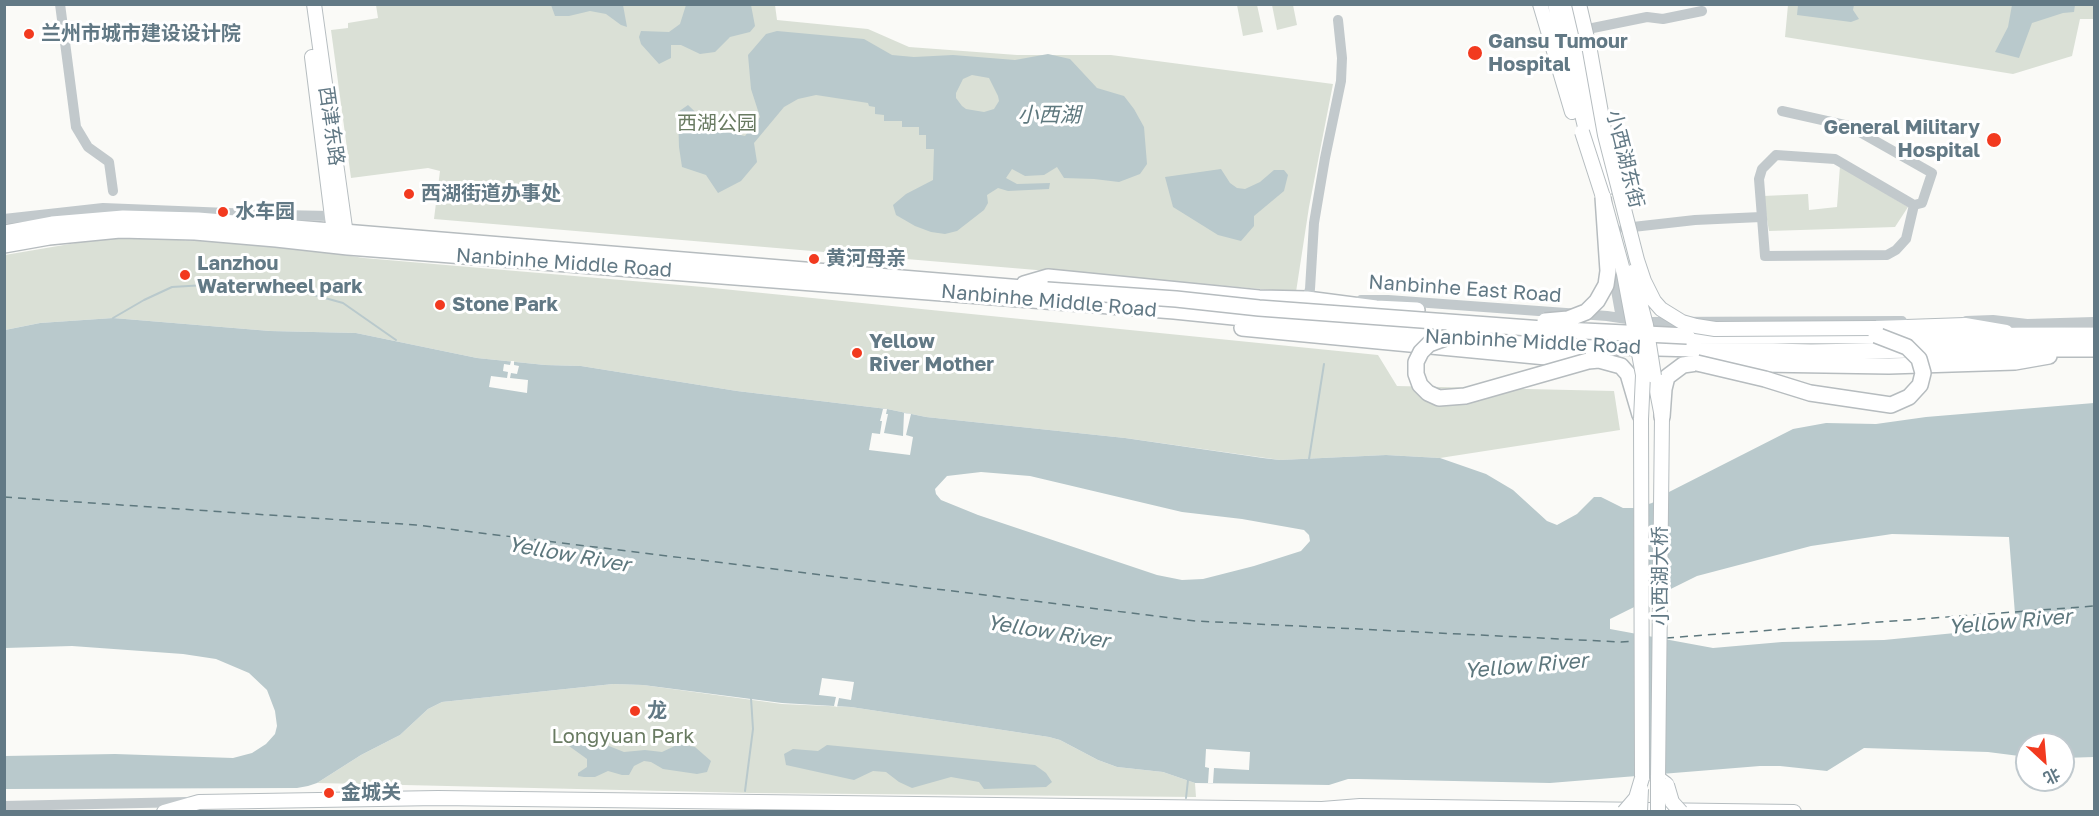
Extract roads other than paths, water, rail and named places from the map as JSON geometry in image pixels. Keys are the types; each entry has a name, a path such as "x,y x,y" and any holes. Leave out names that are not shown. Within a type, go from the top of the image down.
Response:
{"highway":[{"path":"1016,287 1048,277 1542,322 1568,319 1586,312 1597,301 1606,285 1608,271 1606,192"},
{"name":"Nanbinhe Middle Road","path":"4,233 52,224 123,218 198,220 1543,345 1811,352 2093,345"},
{"name":"Nanbinhe Middle Road","path":"4,245 49,237 120,230 381,233 615,255 1176,299 1259,308 1579,331 1687,336 1876,332 2017,335 2093,345"},
{"path":"1174,311 1189,322 1283,334 1588,361 1599,360 1621,366 1631,380 1641,419"},
{"path":"1579,331 1462,332 1430,344 1421,352 1416,362 1416,374 1420,385 1428,393 1439,398 1450,398 1465,396 1588,361"},
{"path":"1697,363 1765,379 1810,393 1891,405 1909,397 1920,385 1923,373 1919,359 1906,347 1876,332"},
{"path":"1662,417 1667,378 1683,365 1697,363 1889,366 2015,362 2093,345"}],"main road":[{"name":"西津东路","path":"306,4 339,234"},
{"name":"西津东路","path":"314,4 339,234"},
{"path":"1540,4 1573,114 1606,192 1626,229"},
{"path":"1552,4 1606,192"},
{"path":"1567,4 1606,192"},
{"path":"1578,4 1590,51 1605,135 1626,229 1644,281 1654,301 1661,309 1682,322 1715,329 1876,332"},
{"path":"1605,135 1606,192"},
{"name":"小西湖大桥","path":"1606,192 1646,325 1662,417 1658,812"},
{"name":"小西湖大桥","path":"1606,192 1643,375 1640,812"},
{"path":"1622,811 1636,798 1642,778"},
{"path":"1658,778 1667,786 1672,802 1681,812"},
{"path":"164,812 199,802 438,798 1322,809 1360,806 1794,812"},
{"path":"1322,809 1344,812"}],"street":[{"path":"60,4 76,127 88,147 109,162 113,191"},
{"name":"小西湖东街","path":"1552,4 1594,168 1621,318"},
{"name":"小西湖东街","path":"1567,4 1626,229 1647,322"},
{"path":"1575,32 1647,17 1663,19 1702,11"},
{"path":"1307,299 1310,289 1318,192 1341,81 1342,58 1338,20"},
{"path":"1782,111 1849,126 1932,173 1922,203 1914,205 1835,159 1776,155 1762,169 1759,179 1765,256 1887,255 1896,250 1906,239 1914,205"},
{"path":"4,219 103,208 278,215 339,234"},
{"path":"1626,229 1695,220 1761,217"},
{"name":"Nanbinhe East Road","path":"1307,299 1388,300 1621,318"},
{"name":"Nanbinhe Middle Road","path":"1621,318 1647,322 1993,320 2027,324 2094,322"},
{"path":"4,806 199,802"}],"water":[{"path":"2012,4 2075,5 2074,12 2063,13 2032,23 2019,58 1995,52 2008,27"},
{"path":"551,5 623,5 627,27 606,14 590,11 569,16 555,16"},
{"path":"686,5 751,5 755,26 750,32 730,37 715,52 700,54 681,45 671,45 671,58 659,64 641,44 639,37 641,31 669,32 680,24"},
{"path":"1798,5 1854,5 1853,10 1859,19 1851,22 1797,15"},
{"name":"小西湖","path":"777,31 864,39 892,55 914,57 953,55 1015,60 1048,54 1070,59 1097,88 1124,96 1134,109 1144,127 1147,164 1140,174 1119,182 1064,178 1057,167 1044,175 1025,176 1012,169 1006,178 1017,184 1050,183 1049,189 1008,191 998,188 987,195 988,203 984,210 957,231 945,234 931,232 896,215 893,205 906,194 933,180 934,149 926,149 926,135 919,135 919,127 902,127 902,121 884,121 884,115 875,114 875,107 869,106 868,103 816,95 798,99 784,107 754,143 757,162 741,181 718,193 706,175 682,167 678,112 688,105 713,129 745,136 760,117 751,89 748,55 766,34","holes":["972,75 989,78 999,101 994,109 984,112 966,109 962,106 956,98 956,93 963,79"]},
{"path":"1221,169 1230,183 1237,188 1245,189 1260,182 1274,170 1284,170 1288,175 1284,191 1254,216 1254,226 1241,241 1218,235 1173,207 1165,177"},
{"name":"Yellow River","path":"113,318 270,331 356,333 477,358 581,366 737,391 887,409 926,417 1125,438 1280,460 1386,455 1440,458 1486,474 1513,490 1547,521 1557,525 1577,514 1594,497 1601,497 1623,508 1635,508 1652,503 1669,492 1793,429 1826,423 1876,424 1926,417 2094,403 2094,757 2075,758 2075,732 2015,732 2015,755 1988,752 1864,748 1827,771 1760,766 1550,783 1348,779 1329,785 1195,783 1163,772 1117,767 1049,737 851,707 782,703 643,685 613,684 442,702 428,709 400,735 361,755 317,783 297,788 5,789 5,756 115,754 233,758 252,753 266,744 275,734 277,726 275,711 267,690 249,673 216,659 183,654 72,646 5,648 5,330 40,323","holes":["981,472 1030,476 1182,512 1242,519 1304,530 1309,535 1310,541 1301,551 1254,566 1203,579 1182,580 1157,575 978,515 941,500 935,489 947,476","1892,534 2009,537 2016,627 1884,640 1782,642 1713,648 1610,629 1610,619 1697,576 1811,546"]},
{"path":"584,736 624,752 645,750 662,752 679,744 695,747 711,761 707,772 697,774 663,769 644,761 634,766 629,775 608,771 595,777 578,776 578,773 587,767 587,759 569,744 572,740"},
{"path":"827,745 1035,765 1046,773 1052,782 1046,787 984,789 979,782 951,777 912,788 886,772 873,771 854,780 786,765 784,754 793,749 818,751"}],"waterway":[{"path":"113,318 172,287 238,283 289,288 343,303 396,340"},
{"path":"1309,459 1324,364"},
{"path":"745,791 753,729 751,698"},
{"path":"1186,798 1188,780"}],"place":[{"name":"兰州市城市建设设计院","path":"29,34"},
{"name":"Gansu Tumour Hospital","path":"1475,53"},
{"name":"General Military Hospital","path":"1994,140"},
{"name":"西湖街道办事处","path":"409,194"},
{"name":"水车园","path":"223,212"},
{"name":"黄河母亲","path":"814,259"},
{"name":"Lanzhou Waterwheel park","path":"185,275"},
{"name":"Stone Park","path":"440,305"},
{"name":"Yellow River Mother","path":"857,353"},
{"name":"龙","path":"635,711"},
{"name":"金城关","path":"329,793"}],"park label":[{"name":"西湖公园","path":"717,124"},
{"name":"Longyuan Park","path":"623,737"}]}
